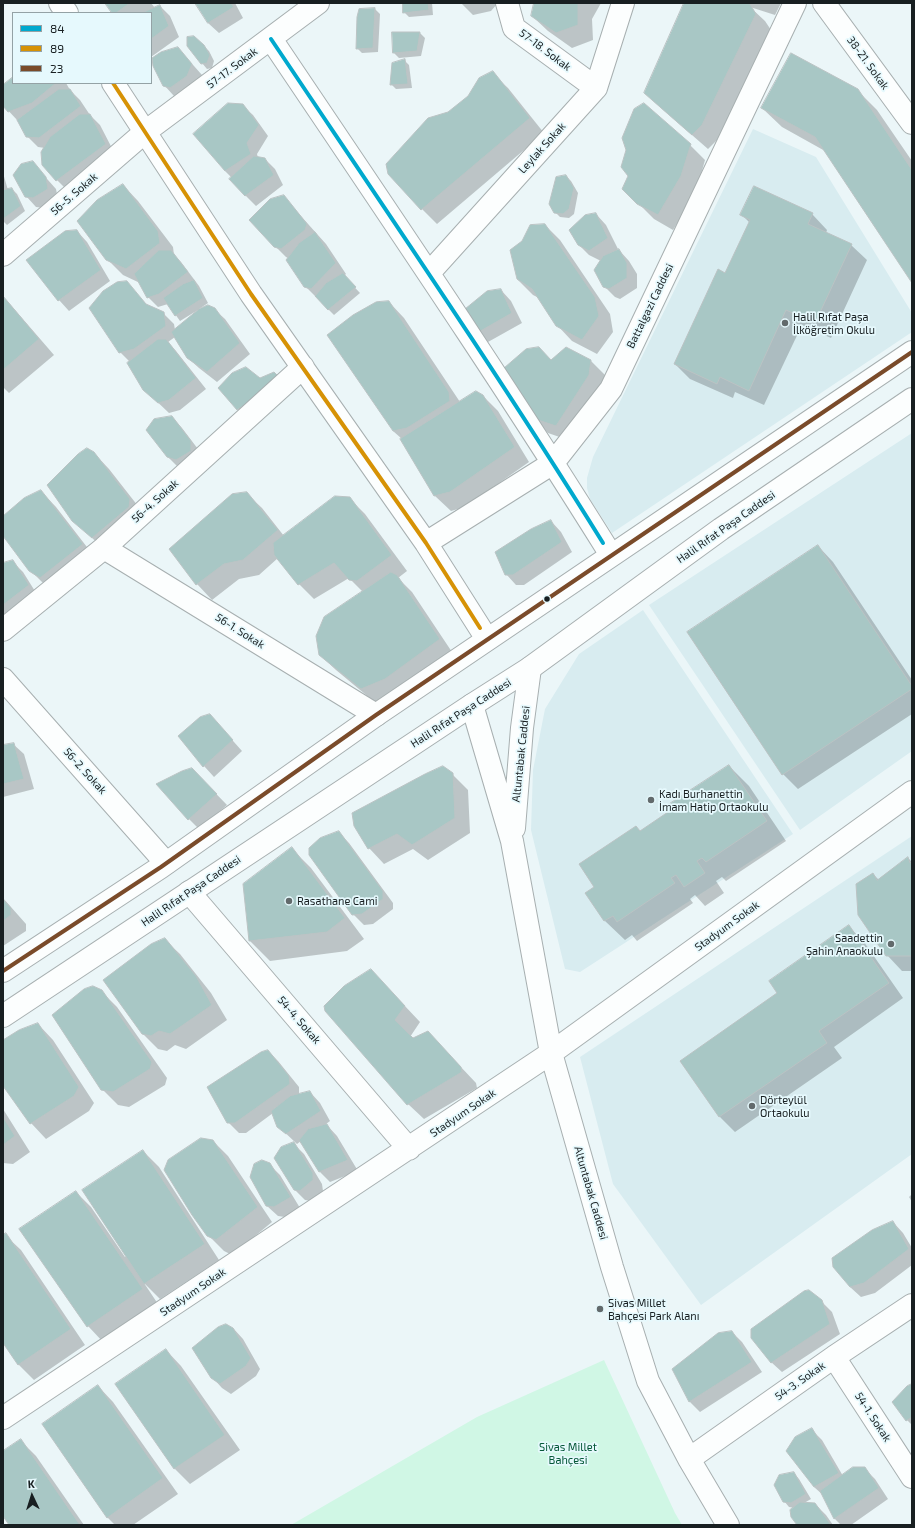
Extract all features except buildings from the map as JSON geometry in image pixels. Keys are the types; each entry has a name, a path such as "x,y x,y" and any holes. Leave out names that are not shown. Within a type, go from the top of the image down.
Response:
{"street":[{"path":"60,3 66,12"},
{"name":"57-17. Sokak","path":"145,132 318,3"},
{"name":"57-18. Sokak","path":"507,3 514,28 596,88"},
{"name":"Leylak Sokak","path":"429,273 596,88 623,3"},
{"name":"Battalgazi Caddesi","path":"426,543 554,463 611,389 795,3"},
{"name":"38-21. Sokak","path":"824,3 912,123"},
{"path":"271,39 429,273 554,463 611,555"},
{"path":"114,84 251,294 426,543 487,639"},
{"name":"56-5. Sokak","path":"4,252 145,132"},
{"path":"3,971 166,862 487,639 912,352"},
{"name":"56-4. Sokak","path":"3,630 104,548 303,367"},
{"name":"Halil Rıfat Paşa Caddesi","path":"3,1016 530,668 721,529 912,399"},
{"name":"56-1. Sokak","path":"104,548 376,715"},
{"name":"Altuntabak Caddesi","path":"512,841 522,728 530,668"},
{"name":"56-2. Sokak","path":"3,679 166,862"},
{"name":"Altuntabak Caddesi","path":"472,705 512,841 551,1053 612,1267 648,1381 689,1459 728,1525"},
{"name":"Stadyum Sokak","path":"3,1418 551,1053 912,792"},
{"name":"54-4. Sokak","path":"189,892 409,1149"},
{"name":"54-3. Sokak","path":"689,1459 834,1357 912,1305"},
{"name":"54-1. Sokak","path":"834,1357 912,1477"}],"shaded area":[{"name":"Halil Rıfat Paşa İlköğretim Okulu","path":"753,129 816,157 912,313 912,332 612,533 590,499 587,488 587,478 593,457"},
{"path":"912,433 912,751 800,830 649,605"},
{"name":"Kadı Burhanettin İmam Hatip Ortaokulu","path":"643,610 793,834 580,972 565,969 531,830 533,770 545,709 579,654"},
{"name":"Dörteylül Ortaokulu","path":"912,836 912,1154 701,1305 613,1184 580,1057"}],"green space":[{"name":"Sivas Millet Bahçesi","path":"604,1360 682,1525 291,1525 477,1417"}],"transit line":[{"name":"84","path":"271,39 481,352 603,543"},
{"name":"89","path":"114,84 251,294 426,543 480,628"},
{"name":"23","path":"3,971 161,867 376,715 912,352"}],"place":[{"name":"Halil Rıfat Paşa İlköğretim Okulu","path":"785,323"},
{"name":"Kadı Burhanettin İmam Hatip Ortaokulu","path":"651,800"},
{"name":"Rasathane Cami","path":"289,901"},
{"name":"Saadettin Şahin Anaokulu","path":"891,944"},
{"name":"Dörteylül Ortaokulu","path":"752,1106"},
{"name":"Sivas Millet Bahçesi Park Alanı","path":"600,1309"}]}
